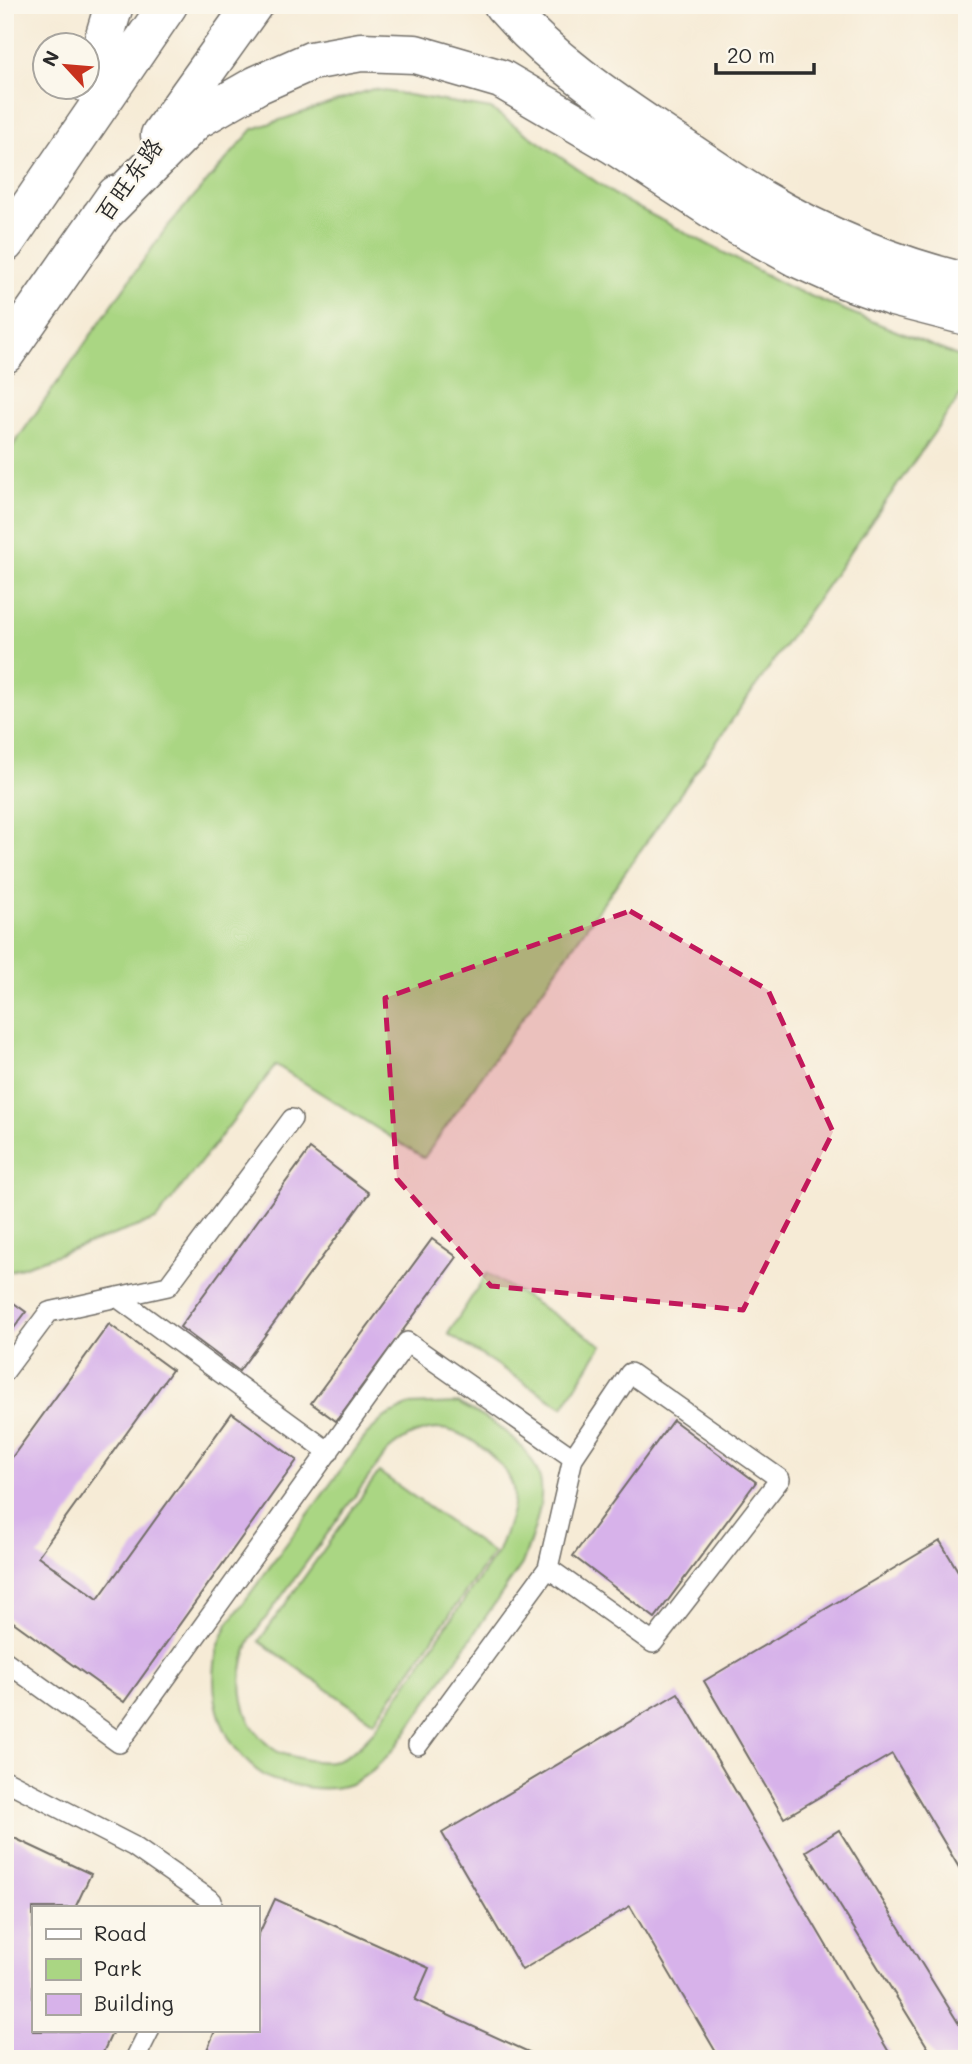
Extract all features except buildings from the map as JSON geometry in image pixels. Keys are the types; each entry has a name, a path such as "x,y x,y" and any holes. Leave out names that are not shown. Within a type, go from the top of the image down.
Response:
{"main road":[{"path":"102,45 114,5"},
{"path":"5,243 168,5"},
{"name":"百旺东路","path":"5,354 253,5"},
{"path":"503,5 541,45 631,114 761,199 861,248 917,269 967,283"},
{"path":"101,216 196,120 257,85 311,61 361,52 415,54 501,79 614,145 735,224 797,258 893,297 967,316"},
{"path":"52,174 81,102"}],"lane":[{"path":"5,1371 48,1312 168,1286 292,1119"},
{"path":"117,1297 328,1452"},
{"path":"5,1661 118,1743 407,1342 573,1458"},
{"path":"418,1745 548,1569 573,1458 630,1373 780,1479 653,1643 548,1569"},
{"path":"5,1780 133,1846 212,1901 209,1906"},
{"path":"137,2058 149,2032"}],"highlighted area":[{"path":"630,911 768,990 833,1132 743,1310 491,1286 397,1179 385,998"}],"green space":[{"path":"373,89 491,109 621,199 791,288 967,360 967,386 424,1158 276,1065 156,1220 5,1273 5,457 167,227 253,129"},
{"path":"487,1273 602,1345 563,1407 448,1334"},
{"path":"458,1403 495,1424 527,1453 540,1479 541,1499 522,1564 395,1748 378,1765 359,1780 337,1788 310,1788 271,1779 250,1764 238,1751 221,1720 214,1685 220,1642 228,1624 367,1434 385,1417 409,1405","holes":["437,1429 460,1434 479,1445 510,1479 513,1503 498,1551 374,1731 362,1744 342,1758 327,1761 308,1760 278,1752 254,1729 243,1700 242,1668 252,1637 387,1452 409,1436"]},
{"path":"379,1472 493,1553 374,1722 259,1641"}]}
